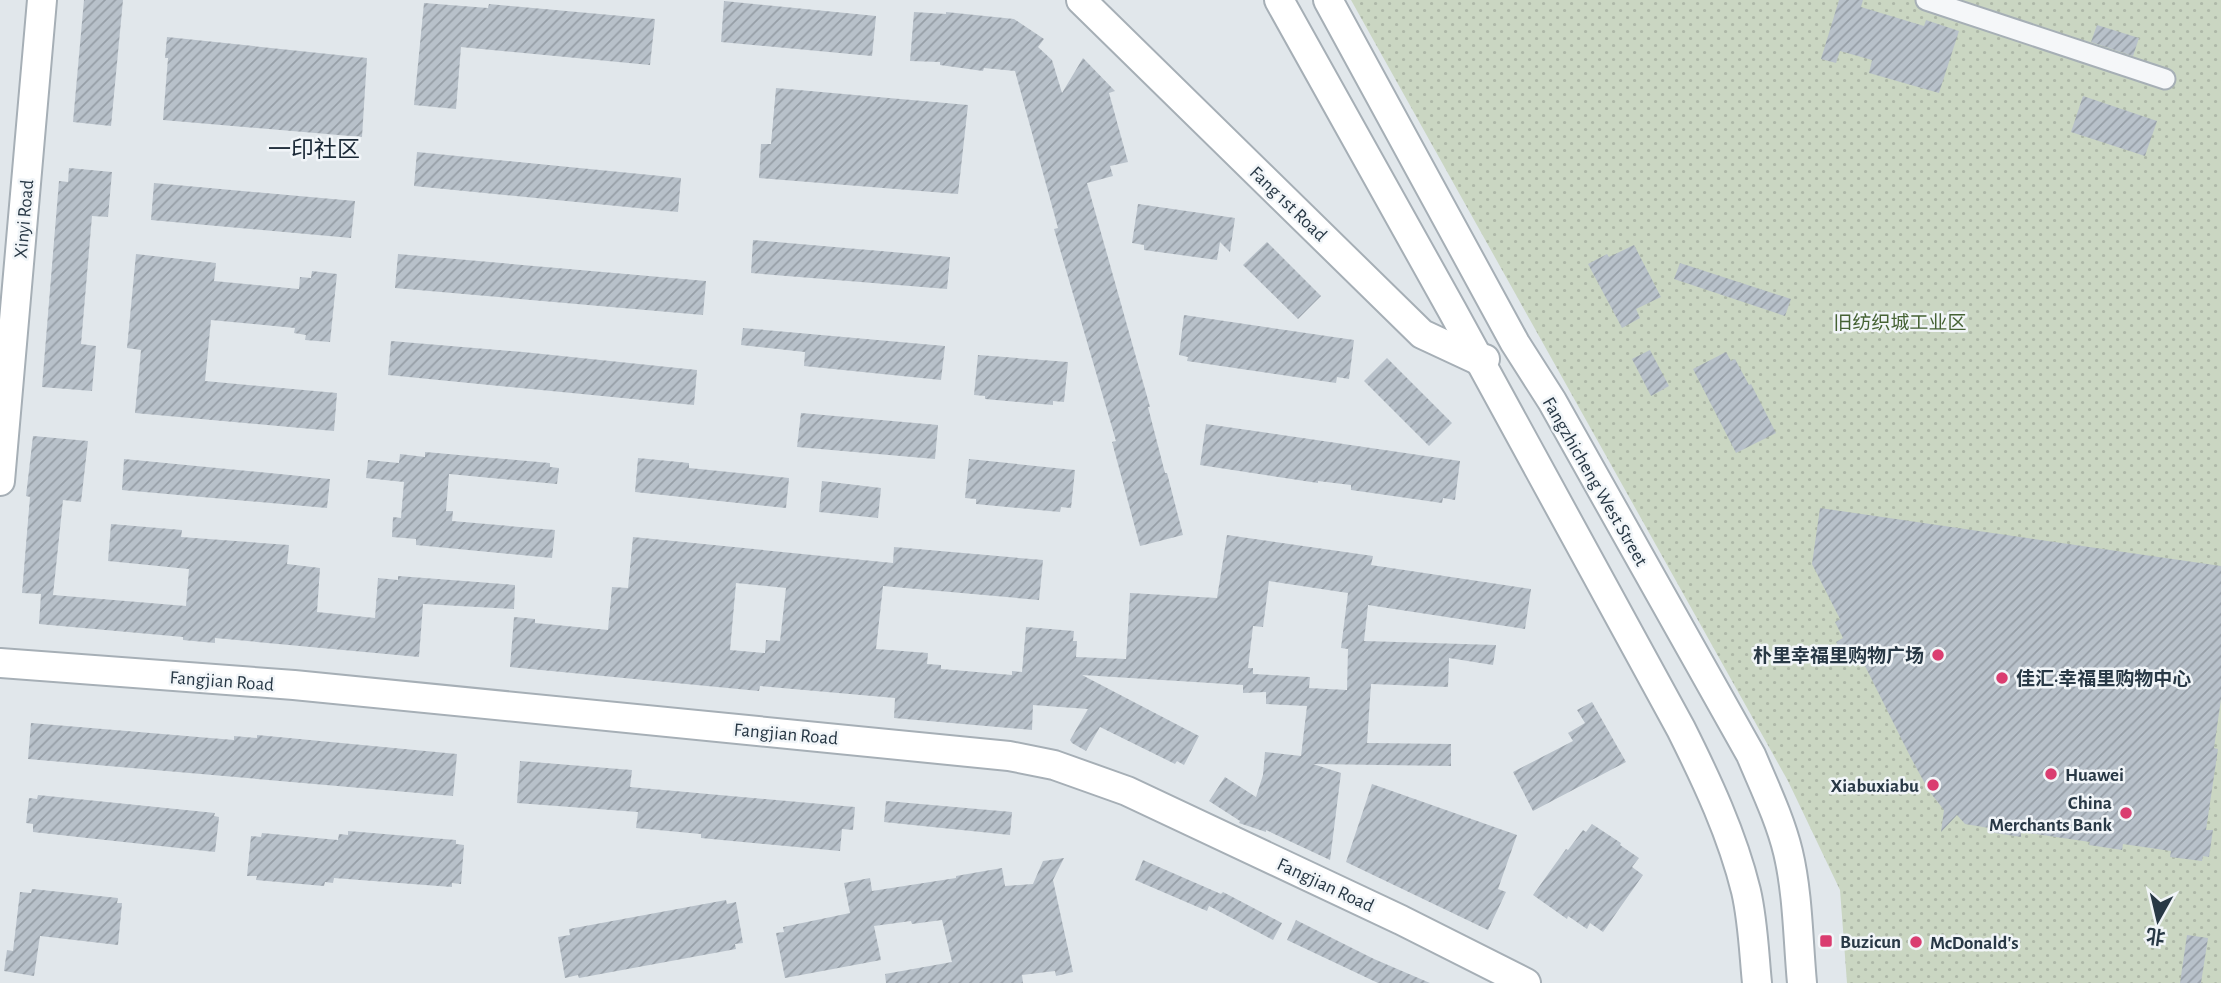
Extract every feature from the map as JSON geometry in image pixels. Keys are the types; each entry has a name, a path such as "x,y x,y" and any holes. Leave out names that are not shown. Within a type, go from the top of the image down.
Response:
{"street":[{"name":"Xinyi Road","path":"0,481 42,0"},
{"name":"Fang 1st Road","path":"1081,0 1422,334 1480,361"},
{"path":"1279,0 1480,361 1711,788 1746,892 1757,983"},
{"name":"Fangzhicheng West Street","path":"1328,0 1515,343 1552,401 1751,755 1788,852 1802,983"},
{"path":"1926,0 2165,79"},
{"path":"1480,361 1515,343"},
{"name":"Fangjian Road","path":"0,663 308,687 957,749 1020,758 1090,776 1127,791 1401,920 1526,983"}],"green space":[{"name":"旧纺织城工业区","path":"1351,0 2221,0 2221,983 1847,983 1840,890 1788,781"}],"building":[{"path":"84,0 123,0 111,126 73,122"},
{"path":"1839,0 1863,0 1861,7 1924,26 1926,20 1959,31 1939,93 1869,73 1872,60 1840,51 1836,63 1821,59"},
{"path":"724,1 876,16 872,56 721,42"},
{"path":"424,3 488,8 489,4 655,19 650,65 461,47 456,109 414,105"},
{"path":"914,12 946,12 1014,19 1044,39 1038,47 1052,60 1062,93 1083,58 1115,91 1109,93 1128,162 1110,166 1113,176 1087,183 1183,535 1140,546 1112,442 1116,441 1054,229 1058,228 1015,71 984,68 983,71 940,65 940,62 910,61"},
{"path":"2097,25 2139,38 2133,56 2091,42"},
{"path":"167,37 367,58 362,137 163,120"},
{"path":"776,88 968,105 958,194 759,178 761,144 771,144"},
{"path":"2083,96 2157,121 2145,156 2071,132"},
{"path":"417,152 681,178 678,212 414,186"},
{"path":"69,168 112,172 108,217 92,216 81,344 96,346 92,391 42,387 59,181 68,182"},
{"path":"154,183 355,201 351,238 151,220"},
{"path":"1138,204 1235,218 1230,252 1220,242 1217,260 1144,250 1144,245 1132,243"},
{"path":"753,240 950,257 947,289 751,273"},
{"path":"1267,242 1321,296 1298,319 1243,265"},
{"path":"1634,245 1661,297 1636,309 1640,318 1622,328 1588,264"},
{"path":"136,254 216,263 214,281 299,289 300,277 311,278 312,271 337,274 330,342 305,340 306,335 294,333 295,328 211,320 205,381 337,393 334,431 135,413 141,350 127,348"},
{"path":"398,254 706,281 703,315 395,288"},
{"path":"1680,263 1791,299 1785,316 1674,279"},
{"path":"1184,315 1354,340 1349,379 1337,377 1336,383 1187,361 1188,357 1179,355"},
{"path":"743,328 945,346 941,380 804,366 805,352 741,345"},
{"path":"391,341 697,370 694,405 388,375"},
{"path":"1650,350 1669,386 1651,396 1632,359"},
{"path":"1726,352 1731,361 1735,359 1749,385 1751,384 1776,433 1736,453 1693,369"},
{"path":"978,355 1068,362 1064,402 1053,401 1053,405 985,399 985,396 974,395"},
{"path":"1387,358 1452,423 1429,446 1364,381"},
{"path":"801,413 938,425 935,459 797,447"},
{"path":"1206,424 1460,461 1455,500 1443,498 1442,503 1351,490 1351,485 1318,483 1200,465"},
{"path":"33,436 88,441 81,502 63,500 53,595 186,606 189,569 108,561 111,524 182,530 181,537 289,545 287,564 320,568 317,612 375,618 378,578 398,580 398,576 515,585 514,609 423,604 419,657 215,638 215,643 183,640 183,637 39,624 41,594 22,593 30,497 26,496"},
{"path":"425,452 550,463 550,467 559,468 557,484 449,474 446,511 453,511 452,521 555,530 552,558 416,545 416,539 392,537 393,517 401,518 404,482 366,478 368,460 399,463 400,454 425,457"},
{"path":"638,458 689,463 689,468 789,478 786,508 635,492"},
{"path":"124,459 330,479 327,508 122,490"},
{"path":"969,459 1075,470 1071,508 1061,507 1060,512 976,504 976,499 965,498"},
{"path":"822,481 881,488 878,518 819,512"},
{"path":"1820,508 2221,566 2221,699 2214,748 2218,749 2206,830 2213,830 2209,857 2203,856 2202,861 2170,857 2171,851 2123,844 2122,850 2089,845 2090,842 2021,832 2021,837 1989,832 1989,828 1965,824 1957,815 1941,832 1944,810 1929,791 1861,658 1848,665 1836,642 1843,638 1835,622 1840,619 1812,564"},
{"path":"1227,535 1373,556 1371,565 1531,589 1525,629 1368,605 1364,641 1496,645 1493,665 1449,658 1448,687 1371,684 1367,743 1451,744 1451,766 1313,764 1341,773 1330,860 1266,830 1239,823 1240,821 1209,801 1225,777 1256,797 1263,775 1265,752 1301,756 1307,706 1266,704 1266,692 1243,693 1243,685 1082,675 1199,736 1184,765 1177,761 1175,764 1100,727 1086,751 1072,743 1070,740 1088,709 1033,705 1032,730 894,718 895,698 760,686 759,691 510,667 514,617 535,619 535,623 608,630 612,587 628,588 633,537 893,563 894,547 1043,560 1039,600 883,586 876,649 928,653 927,664 941,665 941,669 1012,675 1012,671 1022,672 1026,627 1074,631 1073,641 1077,641 1076,657 1126,659 1130,593 1217,598","holes":["1269,581 1348,593 1341,648 1348,649 1347,690 1309,688 1310,677 1253,674 1253,668 1248,668 1253,626 1263,627","736,583 786,588 780,641 766,640 765,653 730,650"]},
{"path":"1592,702 1626,762 1533,811 1513,772 1573,741 1568,733 1585,723 1577,710"},
{"path":"31,723 234,740 234,736 257,738 257,735 457,754 453,796 28,759"},
{"path":"520,761 632,770 630,787 855,807 853,830 842,829 840,851 701,838 701,834 636,828 638,812 517,803"},
{"path":"1372,784 1517,835 1498,889 1506,892 1488,930 1346,862"},
{"path":"38,795 215,813 214,816 219,817 215,852 33,832 33,824 26,823 29,798 37,799"},
{"path":"886,801 1012,812 1010,835 884,822"},
{"path":"1592,824 1639,858 1632,867 1643,875 1603,932 1590,923 1587,929 1568,916 1567,919 1533,895 1566,849 1568,850 1583,830 1586,832"},
{"path":"348,831 456,840 456,844 464,845 461,884 452,883 452,887 334,878 333,883 325,882 324,886 256,880 257,876 247,876 251,836 261,837 262,833 338,840 339,834 348,835"},
{"path":"1064,858 1053,880 1073,972 1056,976 1055,971 1022,975 1023,983 886,983 885,974 952,962 942,920 874,926 881,960 785,978 776,933 784,932 783,927 850,913 844,883 870,878 872,891 1002,868 1005,886 1033,884 1043,861"},
{"path":"1143,860 1221,894 1223,892 1282,923 1273,940 1209,906 1207,911 1135,880"},
{"path":"32,889 118,898 117,903 122,903 118,945 40,936 34,976 4,971 7,950 13,951 20,892 31,893"},
{"path":"726,900 727,904 736,902 743,943 735,944 736,949 579,978 578,975 565,978 558,937 570,935 569,929"},
{"path":"1296,920 1374,959 1430,983 1378,983 1287,940"},
{"path":"2187,935 2208,938 2201,983 2180,983"}],"place":[{"name":"朴里幸福里购物广场","path":"1938,655"},
{"name":"佳汇·幸福里购物中心","path":"2002,678"},
{"name":"Huawei","path":"2051,774"},
{"name":"Xiabuxiabu","path":"1933,785"},
{"name":"China Merchants Bank","path":"2126,813"},
{"name":"Buzicun","path":"1826,941"},
{"name":"McDonald's","path":"1916,942"}],"district":[{"name":"一印社区","path":"314,149"}]}
